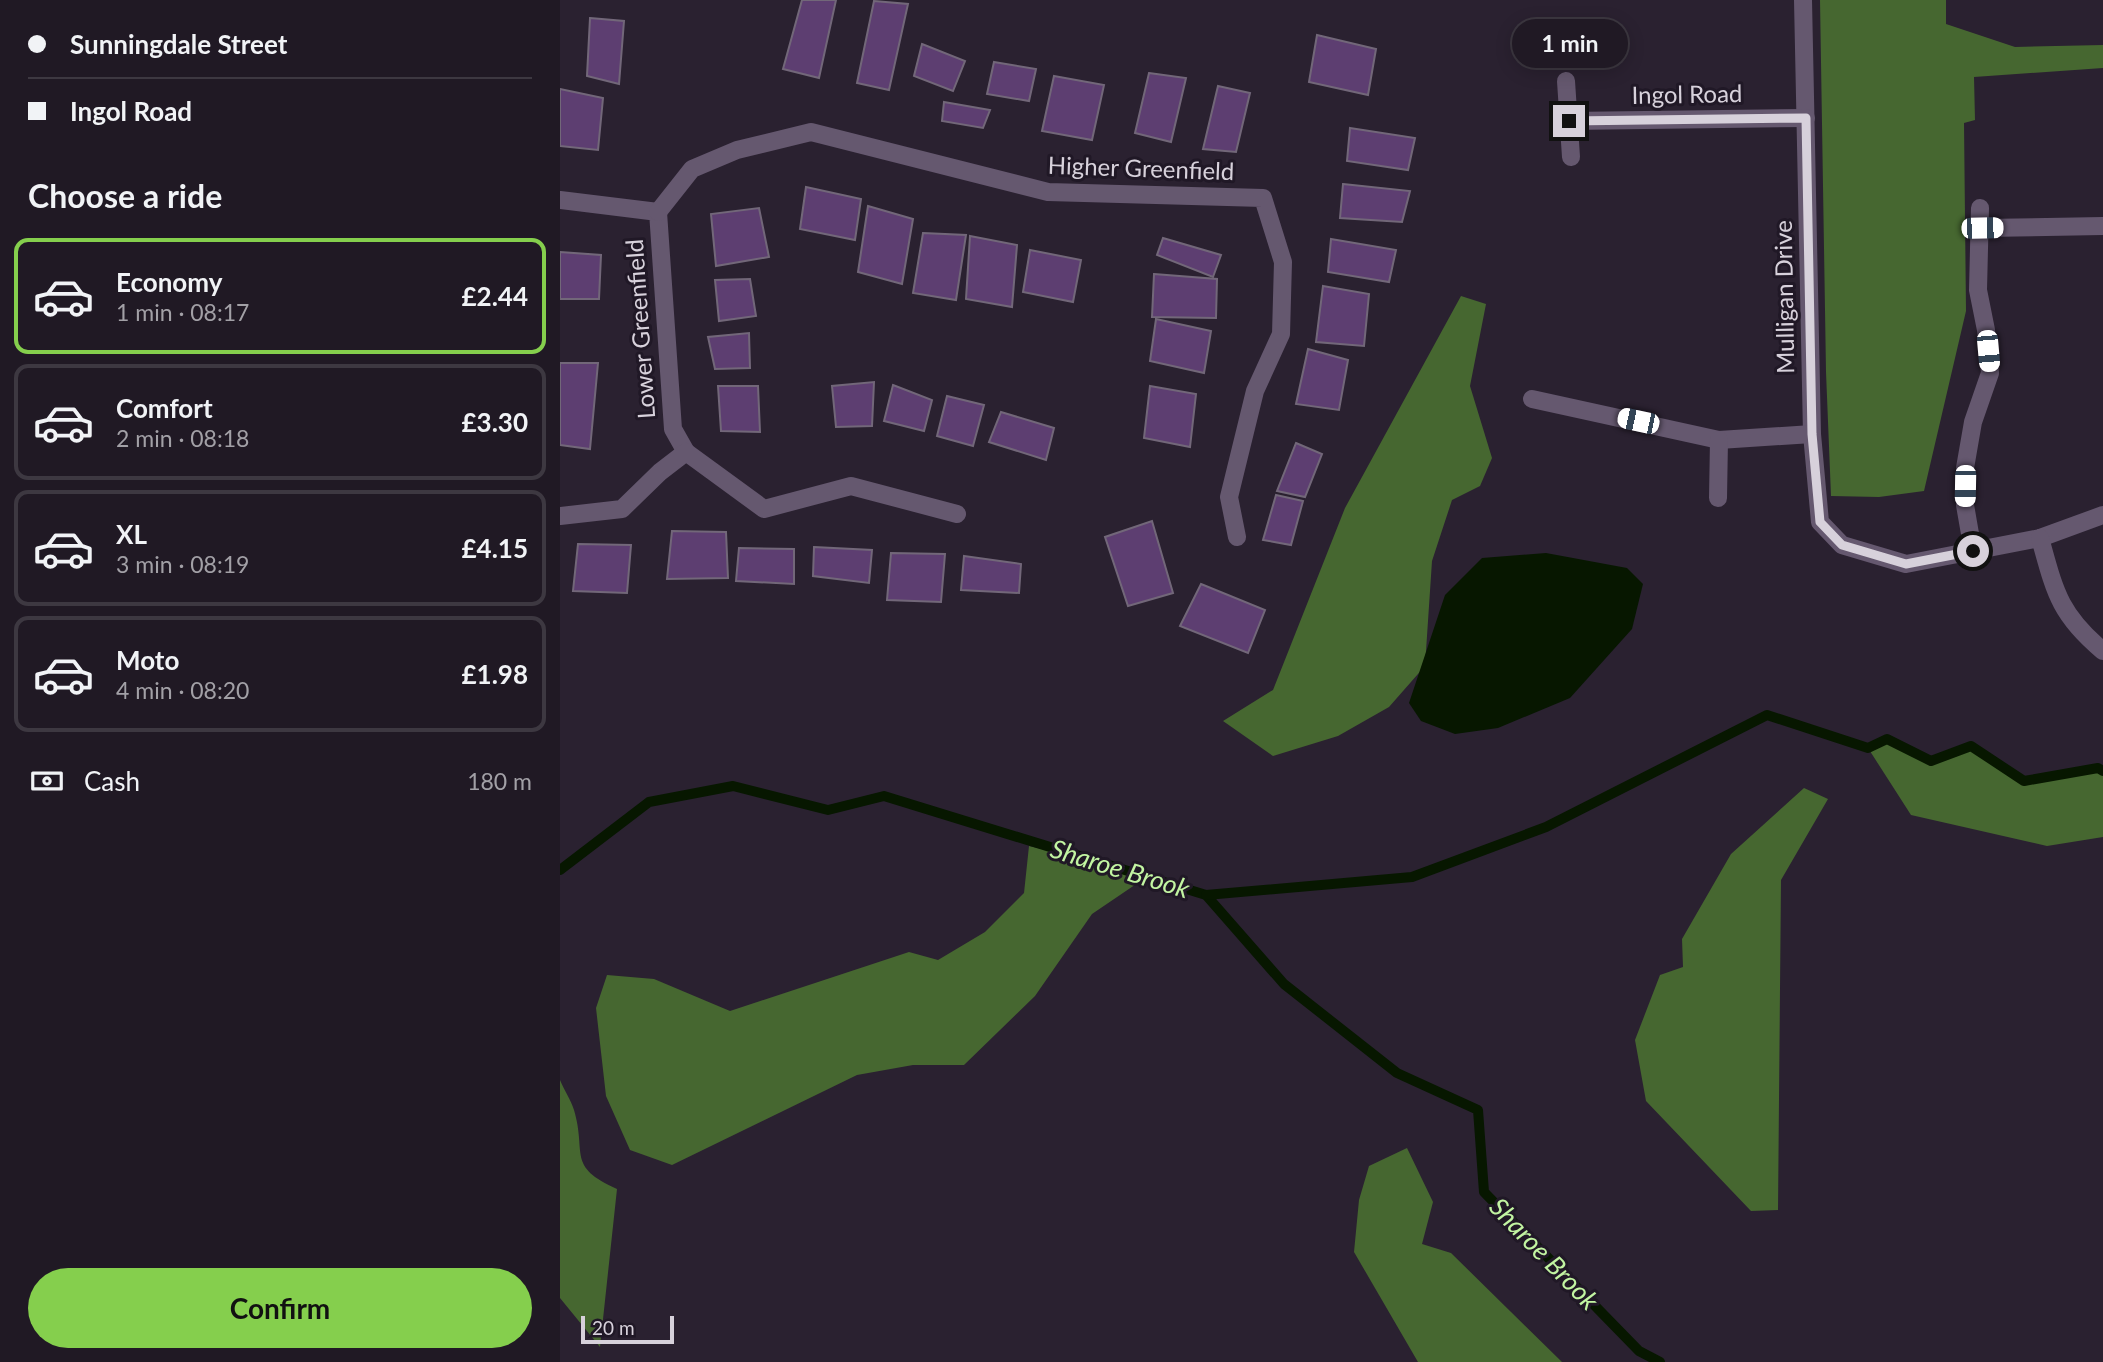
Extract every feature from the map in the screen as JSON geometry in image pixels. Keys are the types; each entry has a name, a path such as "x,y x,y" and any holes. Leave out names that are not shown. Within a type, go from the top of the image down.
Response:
{"street":[{"name":"Mulligan Drive","path":"1803,0 1812,434 1820,522 1842,545 1906,564 2040,538 2103,515"},
{"path":"1566,81 1571,157"},
{"name":"Ingol Road","path":"1569,121 1806,118"},
{"name":"Higher Greenfield","path":"658,212 692,169 737,149 811,132 1048,192 1263,198 1283,262 1280,334 1255,391 1229,497 1237,537"},
{"name":"Lower Greenfield","path":"560,200 658,212 673,429 686,452"},
{"path":"1973,551 1965,505 1965,468 1973,422 1990,373 1986,330 1978,290 1982,228 1980,208"},
{"path":"1982,228 2103,226"},
{"path":"1532,399 1719,440 1812,434"},
{"path":"1718,498 1719,440"},
{"path":"560,516 622,509 660,472 686,452 764,509 851,486 957,514"},
{"path":"2040,538 2057,596 2076,628 2103,650"}],"green space":[{"path":"1820,0 1946,0 1946,24 2015,47 2103,45 2103,68 1974,77 1975,120 1964,123 1966,311 1924,491 1879,497 1831,496 1826,372"},
{"path":"1461,296 1486,304 1470,386 1492,458 1480,486 1452,500 1432,561 1425,666 1389,707 1338,736 1273,756 1223,721 1273,690 1345,508"},
{"path":"1887,739 1931,761 1971,746 2024,781 2098,768 2103,771 2103,837 2047,846 1911,815 1868,748"},
{"path":"1804,788 1828,799 1781,880 1778,1210 1751,1211 1646,1101 1635,1040 1660,975 1683,967 1682,939 1731,854"},
{"path":"1029,846 1151,874 1092,914 1035,996 964,1065 913,1065 857,1075 672,1165 630,1150 606,1096 596,1008 607,975 654,979 730,1011 909,952 938,960 985,932 1024,893"},
{"path":"560,1080 574,1110 584,1165 601,1181 617,1189 600,1347 560,1298"},
{"path":"1407,1148 1433,1202 1422,1244 1451,1253 1562,1362 1418,1362 1354,1252 1359,1200 1369,1166"}],"shaded area":[{"path":"1546,553 1627,568 1643,584 1632,629 1570,698 1498,728 1455,734 1421,721 1409,703 1445,595 1482,558"}],"building":[{"path":"802,0 836,0 819,78 783,69"},
{"path":"874,1 908,4 889,90 857,83"},
{"path":"590,18 624,21 619,84 587,76"},
{"path":"1317,35 1376,49 1368,95 1309,82"},
{"path":"922,44 965,61 953,91 914,76"},
{"path":"994,62 1036,69 1029,101 987,94"},
{"path":"1149,73 1186,78 1171,142 1135,133"},
{"path":"1054,76 1104,85 1092,140 1042,131"},
{"path":"1218,86 1250,93 1236,152 1203,149"},
{"path":"560,89 603,98 598,150 560,146"},
{"path":"944,102 990,110 983,128 942,121"},
{"path":"1350,128 1415,138 1408,170 1347,161"},
{"path":"1343,184 1410,191 1402,222 1340,218"},
{"path":"806,187 861,199 855,240 800,229"},
{"path":"868,206 913,219 902,284 858,272"},
{"path":"759,208 769,257 716,266 711,214"},
{"path":"923,233 966,235 956,300 913,293"},
{"path":"970,236 1017,245 1012,307 966,299"},
{"path":"1163,238 1221,255 1213,277 1157,255"},
{"path":"1331,239 1396,250 1389,282 1328,272"},
{"path":"1030,250 1081,260 1073,302 1023,292"},
{"path":"560,252 601,255 599,299 560,299"},
{"path":"1154,274 1217,279 1216,318 1152,317"},
{"path":"750,279 756,316 719,321 715,280"},
{"path":"1323,286 1369,294 1364,346 1316,342"},
{"path":"1156,319 1211,331 1204,373 1150,361"},
{"path":"749,333 750,368 715,369 708,337"},
{"path":"1308,349 1348,360 1339,410 1296,404"},
{"path":"560,363 598,363 590,449 560,445"},
{"path":"874,382 872,426 836,427 832,386"},
{"path":"893,385 932,400 924,431 884,421"},
{"path":"718,386 758,386 760,432 721,431"},
{"path":"1150,386 1196,394 1190,447 1144,438"},
{"path":"947,396 984,405 973,446 937,436"},
{"path":"1001,412 1054,428 1046,460 989,442"},
{"path":"1296,443 1322,454 1305,497 1277,491"},
{"path":"1276,495 1303,501 1291,545 1263,540"},
{"path":"1152,521 1173,593 1128,606 1105,537"},
{"path":"672,531 726,532 728,578 667,579"},
{"path":"578,544 631,545 627,593 573,591"},
{"path":"814,547 872,550 869,583 813,576"},
{"path":"739,548 794,549 794,584 736,581"},
{"path":"891,553 945,554 941,602 887,600"},
{"path":"964,556 1021,564 1019,593 961,590"},
{"path":"1201,584 1265,610 1248,653 1180,626"}],"waterway":[{"path":"1206,895 1412,877 1546,827 1767,715 1868,748 1887,739 1931,761 1971,746 2024,781 2098,768 2103,771"},
{"name":"Sharoe Brook","path":"560,870 649,802 733,786 828,810 884,796 1206,895 1284,984 1397,1073 1478,1110 1484,1192 1639,1351 1660,1362"}],"route":[{"path":"1569,121 1806,118 1812,434 1820,522 1842,545 1906,564 1973,551"}]}
